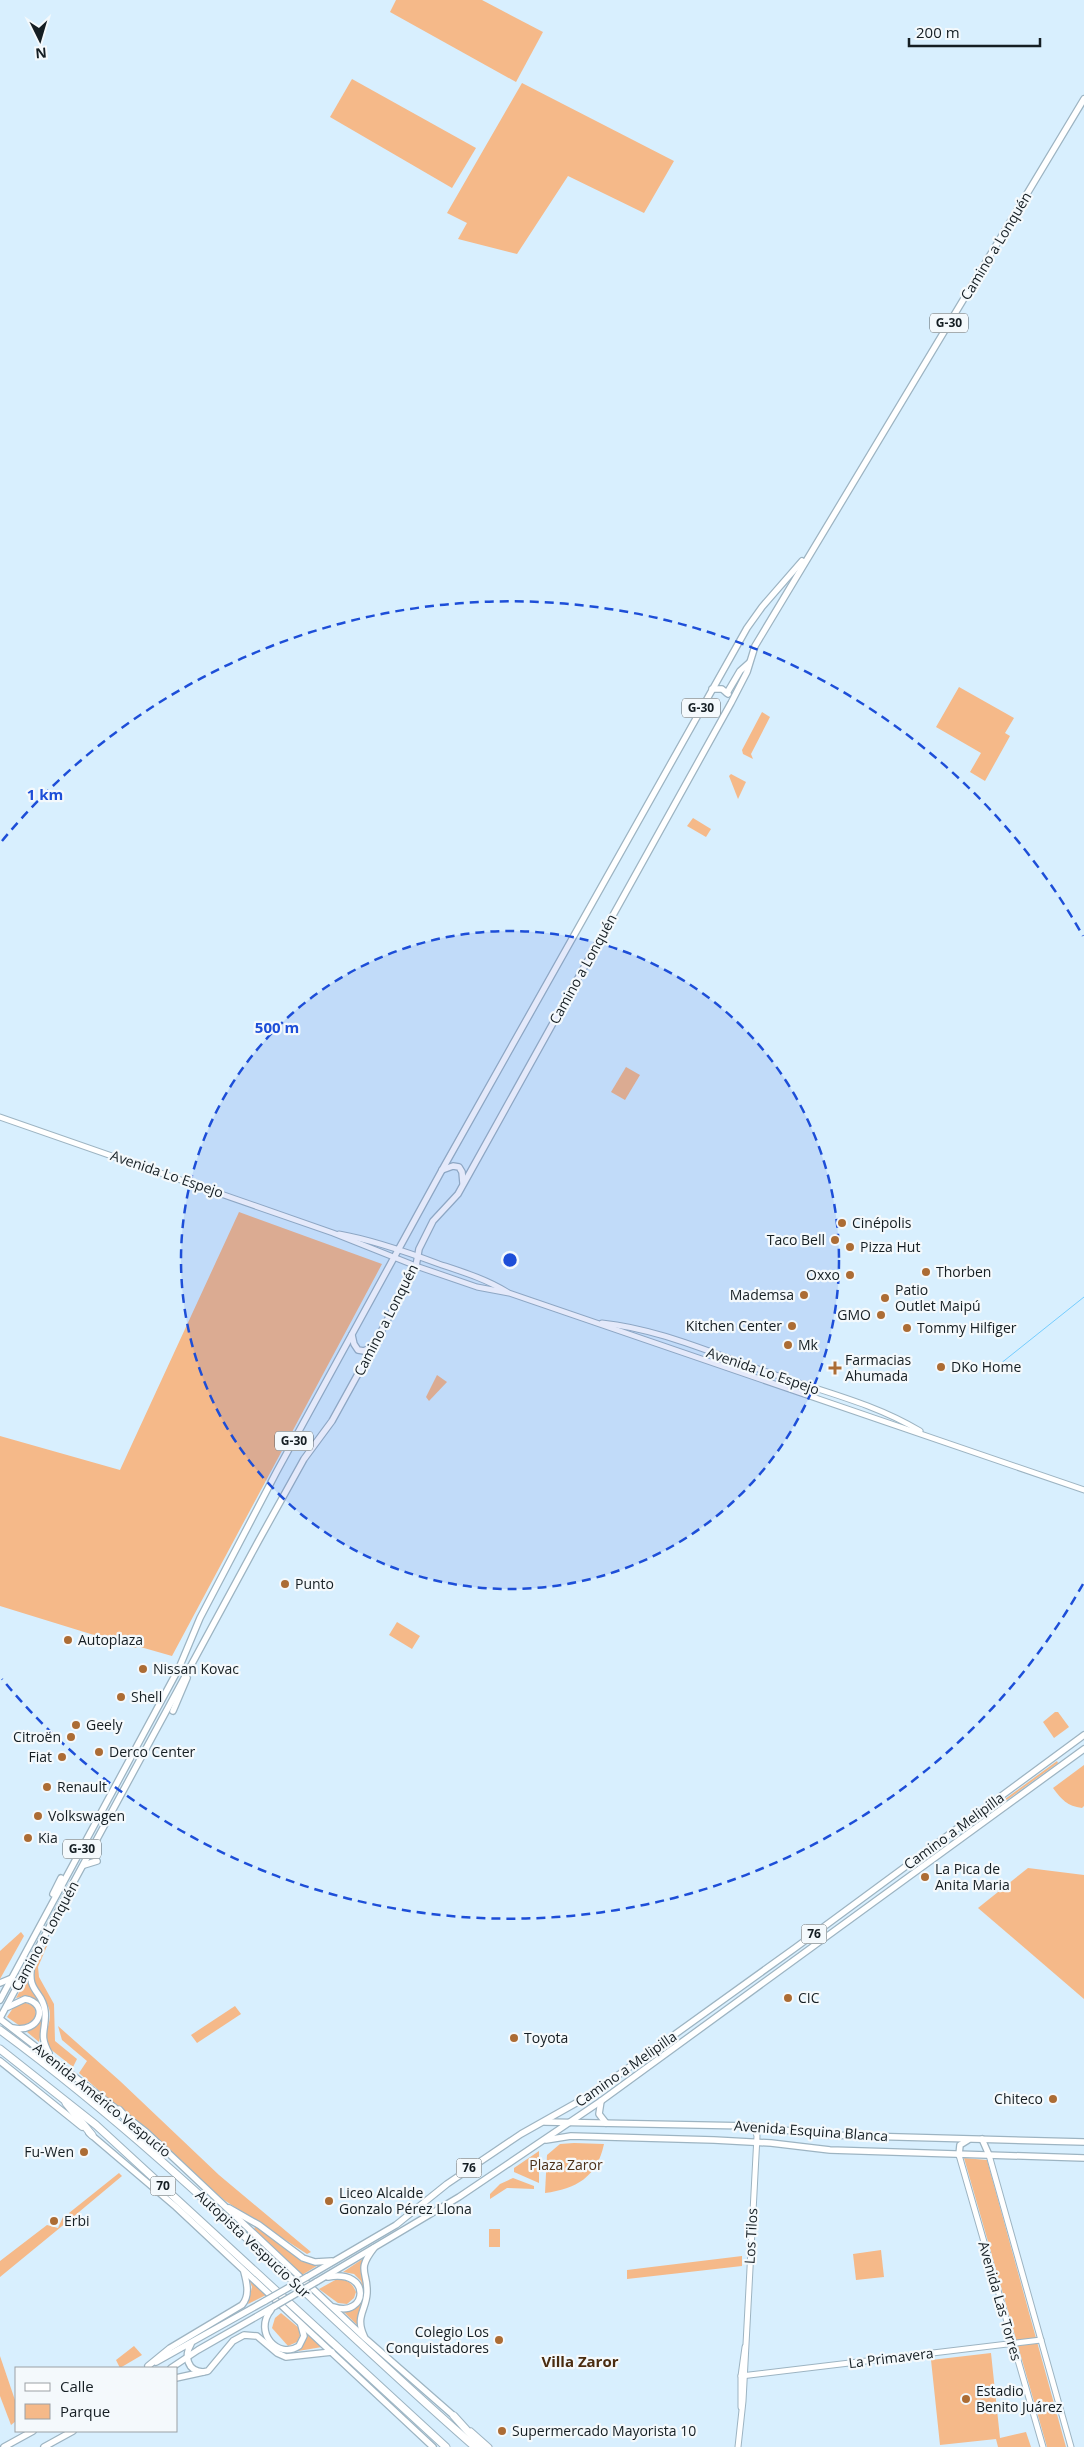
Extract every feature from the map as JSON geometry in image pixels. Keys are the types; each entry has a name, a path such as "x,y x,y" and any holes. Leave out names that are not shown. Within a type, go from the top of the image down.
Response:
{"highway":[{"name":"Autopista Vespucio Sur","path":"0,2030 80,2091 166,2164 475,2447"},
{"name":"Autopista Vespucio Sur","path":"0,2049 56,2092 112,2139 446,2447"},
{"path":"56,2092 92,2135"},
{"path":"119,2110 166,2164"},
{"path":"454,2416 482,2447"}],"main road":[{"name":"Camino a Lonquén","path":"2,2015 304,1459 332,1421 374,1345 416,1266 417,1256 436,1218 456,1197 731,703 746,674 755,646 1084,100"},
{"name":"Camino a Lonquén","path":"0,2000 179,1668 200,1618 277,1471 442,1170 756,613 814,546"},
{"path":"727,693 740,671 749,663"},
{"path":"712,689 720,688 727,693 731,703"},
{"name":"Avenida Lo Espejo","path":"0,1118 334,1233 394,1259 477,1287 509,1293 1084,1490"},
{"path":"442,1170 453,1166 459,1167 462,1172 463,1183"},
{"name":"Avenida Lo Espejo","path":"334,1233 363,1239 417,1256 488,1281 509,1293"},
{"name":"Avenida Lo Espejo","path":"592,1321 631,1326 795,1382 901,1420 929,1437"},
{"path":"352,1335 358,1350 366,1350 374,1345"},
{"path":"667,1347 666,1342 670,1339"},
{"path":"792,1390 795,1382"},
{"path":"876,1419 880,1416 879,1411"},
{"path":"173,1711 184,1688 190,1667"},
{"name":"Camino a Melipilla","path":"147,2367 396,2225 466,2170 538,2124 592,2094 962,1826 1084,1735"},
{"name":"Camino a Melipilla","path":"172,2367 459,2197 541,2142 601,2101 1084,1749"},
{"path":"962,1826 964,1832 968,1835"},
{"path":"84,1865 97,1861"},
{"path":"46,1916 61,1878"},
{"path":"35,1955 31,1982 45,2008 42,2038 51,2057"},
{"path":"0,1983 12,1978"},
{"path":"2,2015 22,1999 33,2002 38,2009 38,2018 33,2026 21,2029 11,2027"},
{"name":"Avenida Américo Vespucio","path":"2,2015 11,2027 119,2110 161,2146 366,2339 490,2447"},
{"path":"0,2061 92,2135 170,2202 433,2447"},
{"path":"9,2068 18,2078"},
{"path":"601,2101 599,2114 606,2123"},
{"name":"Avenida Esquina Blanca","path":"538,2124 571,2121 826,2134 1084,2142"},
{"name":"Los Tilos","path":"738,2447 757,2142 756,2129"},
{"name":"Avenida Esquina Blanca","path":"541,2142 571,2136 757,2142 830,2150 1084,2158"},
{"path":"959,2155 961,2144 970,2139"},
{"path":"982,2139 990,2156"},
{"name":"Avenida Las Torres","path":"959,2155 1042,2447"},
{"name":"Avenida Las Torres","path":"990,2156 1071,2447"},
{"path":"218,2201 262,2228 306,2259 318,2262 339,2259"},
{"path":"366,2339 360,2322 367,2294 364,2267 366,2258 377,2245"},
{"path":"147,2367 170,2348 246,2301 247,2293 242,2269"},
{"path":"324,2278 348,2276 356,2282 360,2290 359,2301 352,2307 341,2309 330,2305"},
{"path":"274,2306 266,2317 264,2329 267,2337 280,2349 290,2350 301,2345 304,2333 300,2323"},
{"path":"178,2378 205,2372 213,2366 233,2340 244,2335 257,2336 277,2354 286,2357 332,2352"},
{"name":"La Primavera","path":"743,2376 1041,2340"},
{"path":"192,2342 187,2357 193,2369 205,2372"},
{"path":"4,2447 31,2432"},
{"path":"44,2447 71,2432"}],"green space":[{"path":"396,0 482,0 543,32 516,82 390,12"},
{"path":"352,79 476,148 452,188 330,117"},
{"path":"522,83 674,161 644,213 568,176 517,254 458,239 467,223 447,213"},
{"path":"959,687 1014,718 1005,733 1010,736 985,781 970,772 981,753 936,727"},
{"path":"762,712 770,717 751,754 753,759 743,754 742,750"},
{"path":"731,774 746,782 738,799 729,776"},
{"path":"693,818 711,829 706,837 687,826"},
{"path":"626,1067 640,1075 625,1100 611,1092"},
{"path":"239,1212 382,1264 172,1656 137,1646 136,1648 0,1606 0,1436 120,1470"},
{"path":"437,1375 447,1382 429,1401 426,1397"},
{"path":"397,1622 420,1636 412,1649 389,1635"},
{"path":"1055,1712 1058,1712 1069,1727 1054,1738 1043,1722"},
{"path":"1057,1761 1058,1763 968,1828 968,1826"},
{"path":"1084,1765 1084,1806 1082,1808 1065,1802 1053,1788"},
{"path":"1028,1868 1084,1875 1084,1999 978,1908"},
{"path":"21,1932 24,1936 0,1979 0,1951"},
{"path":"50,1939 38,1967 39,1977 54,2004 55,2041 77,2059 73,2067 49,2048 47,2033 50,2011 35,1986 34,1972 36,1965"},
{"path":"28,1976 31,1986 40,2001 42,2010 39,2042 27,2032 39,2019 35,2000 25,1996 16,1998"},
{"path":"23,2002 34,2006 36,2014 33,2022 20,2026 7,2017 15,2005"},
{"path":"235,2006 241,2014 197,2043 191,2035"},
{"path":"58,2026 120,2081 219,2175 311,2252 307,2254 224,2200 79,2073 87,2061 62,2040"},
{"name":"Plaza Zaror","path":"560,2144 604,2144 596,2165 584,2179 575,2184 545,2193 547,2155"},
{"path":"539,2151 539,2183 514,2172 514,2168"},
{"path":"964,2158 987,2160 1066,2447 1047,2447"},
{"path":"119,2173 122,2176 73,2217 69,2213"},
{"path":"513,2178 534,2186 534,2189 507,2188 490,2199 490,2194 500,2184"},
{"path":"63,2217 67,2222 0,2277 0,2261 47,2225 58,2228"},
{"path":"255,2226 299,2257 320,2264 302,2275 254,2230"},
{"path":"489,2229 500,2229 500,2247 489,2247"},
{"path":"881,2250 884,2277 856,2280 853,2254"},
{"path":"742,2256 742,2266 627,2279 627,2270"},
{"path":"364,2258 362,2267 365,2296 359,2317 359,2327 343,2311 354,2308 360,2301 362,2297 361,2281 354,2274 343,2272"},
{"path":"249,2279 266,2295 248,2304 252,2287"},
{"path":"337,2279 349,2282 356,2292 354,2298 347,2304 338,2303 319,2289"},
{"path":"281,2313 299,2328 300,2336 297,2342 288,2346 272,2328 275,2318"},
{"path":"305,2331 322,2347 292,2352 302,2344"},
{"path":"134,2346 142,2355 122,2367 120,2367 116,2360"},
{"name":"Estadio Benito Juárez","path":"991,2353 1000,2438 1026,2432 1031,2447 998,2447 996,2439 940,2445 931,2360"},
{"path":"0,2356 15,2400 15,2422 11,2425 0,2396"}],"waterway":[{"path":"990,1372 1084,1297"}],"place":[{"name":"Cinépolis","path":"842,1223"},
{"name":"Taco Bell","path":"835,1240"},
{"name":"Pizza Hut","path":"850,1247"},
{"name":"Thorben","path":"926,1272"},
{"name":"Oxxo","path":"850,1275"},
{"name":"Mademsa","path":"804,1295"},
{"name":"Patio Outlet Maipú","path":"885,1298"},
{"name":"GMO","path":"881,1315"},
{"name":"Kitchen Center","path":"792,1326"},
{"name":"Tommy Hilfiger","path":"907,1328"},
{"name":"Mk","path":"788,1345"},
{"name":"DKo Home","path":"941,1367"},
{"name":"Farmacias Ahumada","path":"835,1368"},
{"name":"Punto","path":"285,1584"},
{"name":"Autoplaza","path":"68,1640"},
{"name":"Nissan Kovac","path":"143,1669"},
{"name":"Shell","path":"121,1697"},
{"name":"Geely","path":"76,1725"},
{"name":"Citroën","path":"71,1737"},
{"name":"Derco Center","path":"99,1752"},
{"name":"Fiat","path":"62,1757"},
{"name":"Renault","path":"47,1787"},
{"name":"Volkswagen","path":"38,1816"},
{"name":"Kia","path":"28,1838"},
{"name":"La Pica de Anita Maria","path":"925,1877"},
{"name":"CIC","path":"788,1998"},
{"name":"Toyota","path":"514,2038"},
{"name":"Chiteco","path":"1053,2099"},
{"name":"Fu-Wen","path":"84,2152"},
{"name":"Liceo Alcalde Gonzalo Pérez Llona","path":"329,2201"},
{"name":"Erbi","path":"54,2221"},
{"name":"Colegio Los Conquistadores","path":"499,2340"},
{"name":"Estadio Benito Juárez","path":"966,2399"},
{"name":"Supermercado Mayorista 10","path":"502,2431"}],"district":[{"name":"Villa Zaror","path":"580,2362"}]}
